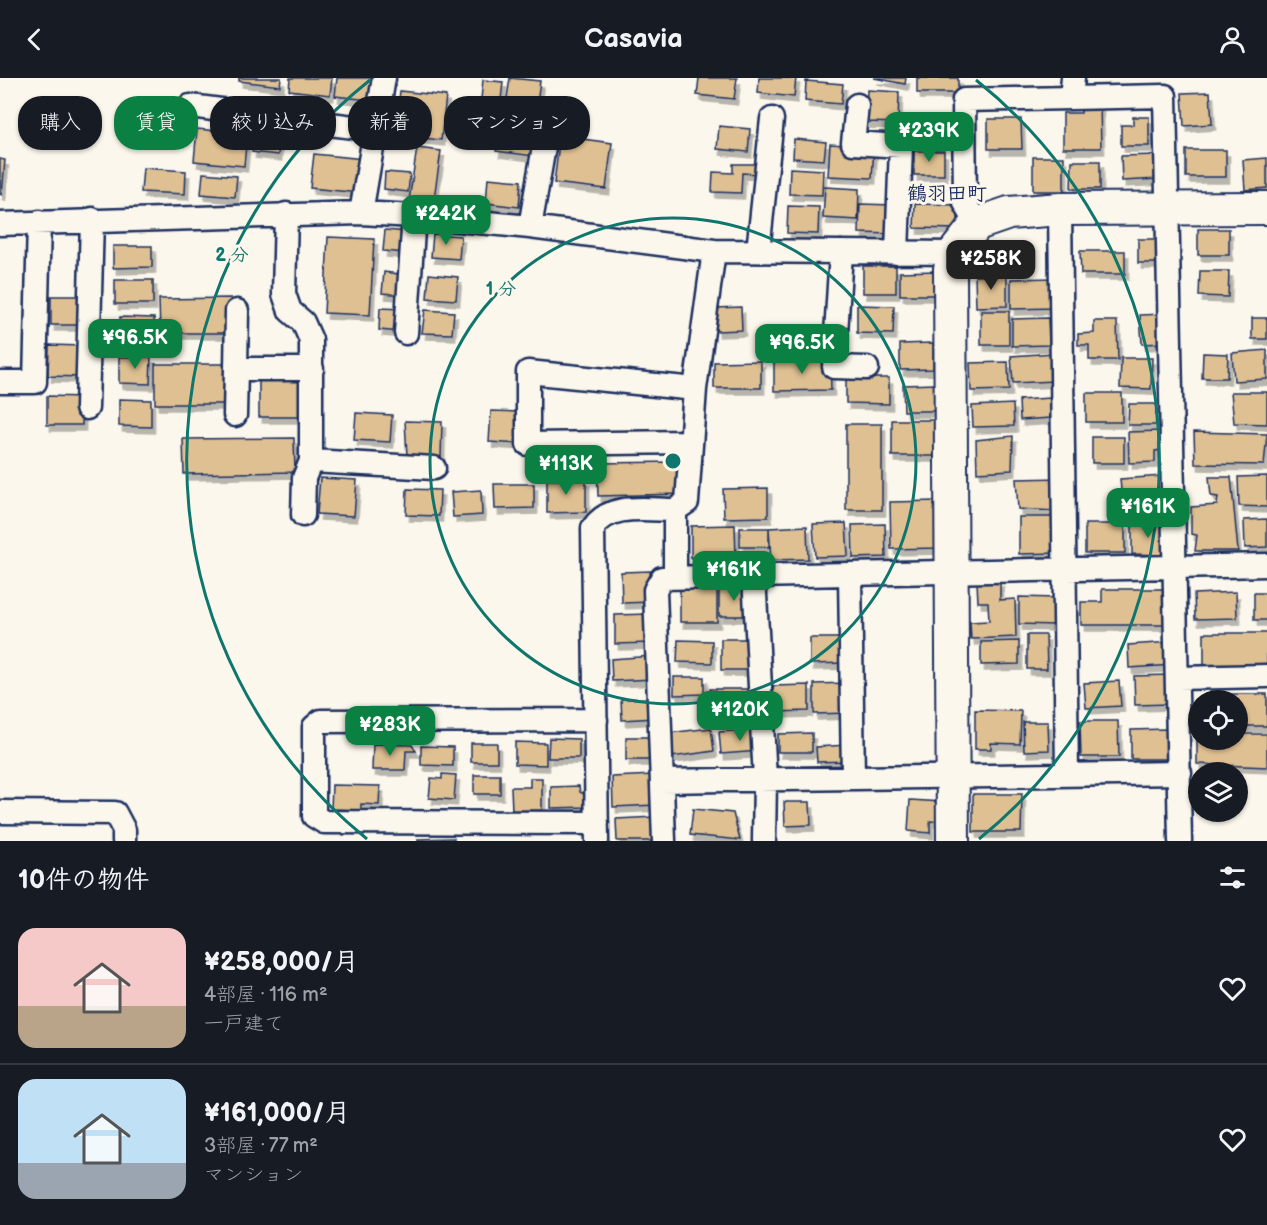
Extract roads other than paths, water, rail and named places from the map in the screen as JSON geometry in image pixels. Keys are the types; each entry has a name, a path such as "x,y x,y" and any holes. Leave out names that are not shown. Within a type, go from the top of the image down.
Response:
{"street":[{"path":"382,96 384,78"},
{"path":"977,224 964,203 964,100 1072,88 1165,96 1180,841"},
{"path":"857,105 853,143 901,146 897,253"},
{"path":"198,107 348,126"},
{"path":"758,251 772,119"},
{"path":"361,213 373,150"},
{"path":"530,227 543,150"},
{"path":"953,841 950,268 954,253 977,224 1009,213 1060,209 1267,208"},
{"path":"1060,209 1067,774"},
{"path":"0,224 92,219 361,213 530,227 714,251 954,253"},
{"path":"286,214 284,294 290,311 303,322 311,340 311,461 304,478 303,515"},
{"path":"406,333 414,216"},
{"path":"87,408 92,219"},
{"path":"0,382 34,382 39,222"},
{"path":"596,720 321,721 314,727 314,816 324,822 597,832 596,720 593,528 600,518 613,510 675,510 687,502 695,389 714,251"},
{"path":"841,252 834,367 867,368"},
{"path":"235,415 237,311"},
{"path":"236,369 312,369"},
{"path":"690,442 528,444 528,372 695,389"},
{"path":"311,461 434,468"},
{"path":"675,510 675,576"},
{"path":"664,841 655,590 662,578 1267,565"},
{"path":"850,575 854,777"},
{"path":"754,576 765,779 764,841"},
{"path":"1178,678 1267,676"},
{"path":"663,781 1180,773"},
{"path":"0,812 115,813 124,830 124,841"}],"district":[{"name":"鶴羽田町","path":"947,194"}]}
